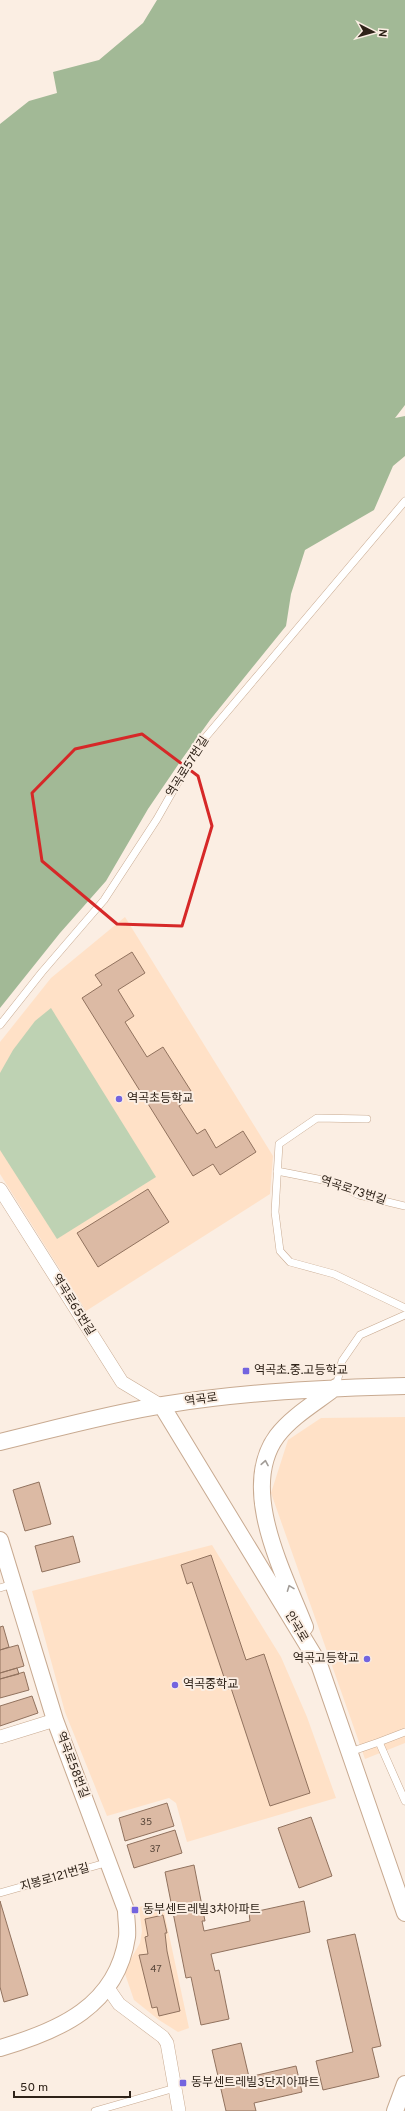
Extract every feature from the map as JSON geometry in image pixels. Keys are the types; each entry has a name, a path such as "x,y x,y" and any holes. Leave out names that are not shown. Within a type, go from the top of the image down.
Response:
{"street":[{"name":"역곡로65번길","path":"0,1189 122,1382 162,1406"},
{"name":"역곡로","path":"0,1442 162,1406 226,1396 336,1387 405,1386"},
{"path":"319,1664 268,1531 261,1483 266,1456 277,1436 290,1422 336,1387"},
{"name":"안곡로","path":"162,1406 319,1664 405,1913"},
{"name":"역곡로58번길","path":"0,1540 6,1586 126,1910 127,1936 123,1954 108,1988"},
{"path":"0,1737 55,1720"},
{"path":"0,2048 39,2037 62,2025 95,2001 108,1988 119,2004 163,2037 167,2043 180,2111"},
{"path":"395,2111 405,2084"}],"lane":[{"name":"역곡로57번길","path":"0,1025 42,972 104,900 157,819 200,745 405,501"},
{"path":"367,1119 317,1118 279,1144 275,1212 280,1251 290,1262 334,1274 405,1308"},
{"name":"역곡로73번길","path":"277,1171 333,1182 359,1195 405,1206"},
{"path":"336,1387 342,1361 360,1335 405,1315"},
{"path":"350,1752 405,1732"},
{"path":"378,1742 405,1800"},
{"name":"지봉로121번길","path":"0,1894 109,1862"},
{"path":"95,2111 175,2088"}],"highlighted area":[{"path":"142,734 198,776 212,826 182,926 117,924 42,861 32,793 75,749"}],"shaded area":[{"name":"역곡초등학교","path":"125,917 273,1156 270,1194 86,1311 0,1174 0,1042 51,978"},
{"name":"역곡고등학교","path":"405,1417 405,1743 365,1759 271,1493 288,1440 321,1418"},
{"name":"역곡중학교","path":"212,1545 281,1657 307,1717 336,1798 187,1842 176,1803 169,1798 107,1816 65,1712 32,1591"},
{"path":"162,1902 189,2028 178,2032 159,2020 134,2000 124,1971 140,1943 142,1931 139,1907"}],"green space":[{"path":"157,0 405,0 405,405 395,418 405,416 405,456 393,466 374,510 305,550 291,594 286,626 210,720 182,759 148,809 106,881 60,933 0,1008 0,124 29,101 57,93 53,72 99,60 143,23"},
{"path":"51,1008 156,1177 57,1239 0,1150 0,1073 13,1050 35,1021"}],"building":[{"path":"132,952 145,973 118,990 134,1016 125,1022 147,1057 163,1047 191,1091 179,1099 182,1104 179,1106 197,1134 205,1129 216,1148 243,1131 256,1152 220,1175 213,1164 193,1176 82,998 102,985 95,975"},
{"path":"148,1189 169,1222 98,1267 77,1233"},
{"path":"39,1482 51,1524 25,1531 13,1490"},
{"path":"73,1536 80,1562 42,1572 35,1546"},
{"path":"211,1555 246,1660 264,1654 310,1793 270,1806 231,1688 228,1689 192,1582 187,1584 181,1565"},
{"path":"3,1626 9,1647 0,1650 0,1627"},
{"path":"18,1645 24,1666 0,1673 0,1650"},
{"path":"17,1668 19,1674 0,1679 0,1673"},
{"path":"24,1672 29,1690 0,1698 0,1679"},
{"path":"32,1696 38,1713 0,1726 0,1706"},
{"path":"167,1803 174,1826 125,1841 119,1818"},
{"path":"311,1817 332,1876 299,1888 278,1828"},
{"path":"175,1830 182,1853 134,1868 127,1845"},
{"path":"194,1865 205,1921 202,1921 204,1931 250,1921 249,1913 304,1901 310,1932 211,1954 215,1971 219,1970 229,2019 201,2025 191,1977 186,1978 165,1872"},
{"path":"0,1901 28,1995 4,2002 0,1987"},
{"path":"163,1915 167,1933 165,1933 167,1951 180,2011 159,2016 157,2007 152,2008 139,1955 148,1954 145,1937 148,1936 145,1919"},
{"path":"355,1934 381,2046 372,2048 379,2077 323,2090 316,2061 353,2052 327,1940"},
{"path":"241,2043 249,2077 296,2066 302,2092 254,2103 256,2111 226,2111 212,2050"}],"place":[{"name":"역곡초등학교","path":"119,1099"},
{"name":"역곡초.중.고등학교","path":"246,1371"},
{"name":"역곡고등학교","path":"367,1659"},
{"name":"역곡중학교","path":"175,1685"},
{"name":"동부센트레빌3차아파트","path":"135,1910"},
{"name":"동부센트레빌3단지아파트","path":"183,2083"}]}
